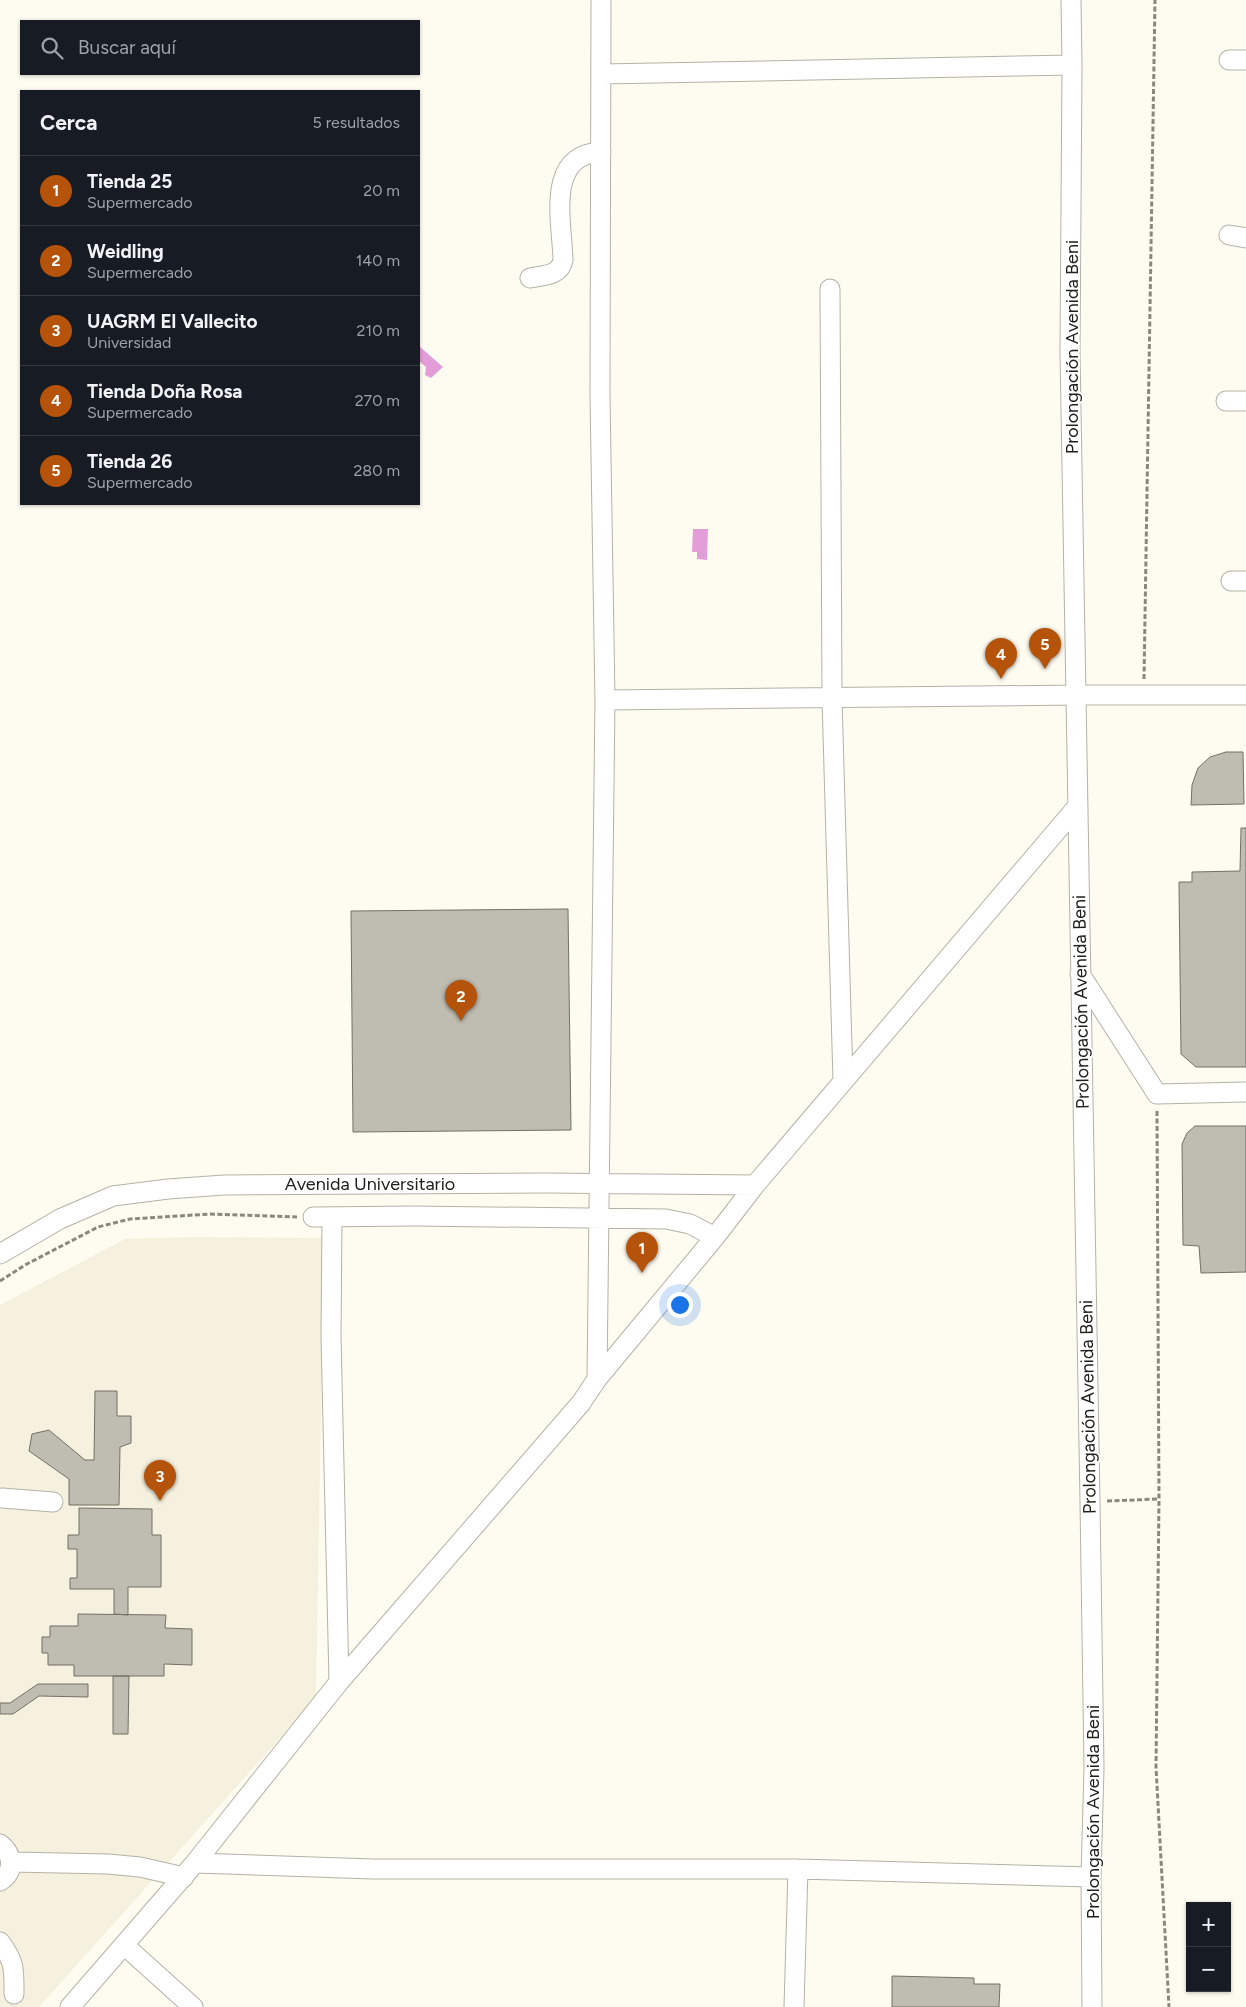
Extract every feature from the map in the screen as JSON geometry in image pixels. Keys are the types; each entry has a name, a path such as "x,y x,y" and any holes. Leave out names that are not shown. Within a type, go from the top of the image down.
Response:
{"street":[{"path":"597,1379 604,700 600,395 601,0"},
{"name":"Prolongación Avenida Beni","path":"1070,0 1072,64 1070,352 1094,1768 1091,1877 1092,2007"},
{"path":"601,74 1072,64"},
{"path":"530,278 555,273 562,267 564,260 561,211 562,178 568,167 578,158 587,153 601,152"},
{"path":"830,289 832,699 843,1081"},
{"path":"1226,401 1246,401"},
{"path":"604,700 1246,695"},
{"path":"70,2007 189,1870 339,1682 581,1403 597,1379 715,1237 755,1185 1077,807"},
{"path":"1080,973 1157,1094 1246,1092"},
{"name":"Avenida Universitario","path":"0,1254 60,1219 113,1196 168,1188 224,1185 599,1182 755,1185"},
{"path":"313,1217 600,1217 666,1219 690,1224 715,1237"},
{"path":"332,1218 331,1346 339,1682"},
{"path":"2,1498 52,1502"},
{"path":"0,1844 10,1855 11,1862 7,1876 0,1881"},
{"path":"11,1862 116,1864 189,1870 798,1869 1091,1877"},
{"path":"794,2007 798,1869"},
{"path":"0,1942 11,1956 14,1969 14,1994"},
{"path":"124,1945 193,2007"}],"path":[{"path":"1144,695 1155,0"},
{"path":"1157,1094 1159,1499 1156,1767 1169,2007"},
{"path":"0,1281 25,1265 98,1228 130,1218 210,1214 313,1217"},
{"path":"1090,1502 1159,1499"}],"shaded area":[{"path":"420,347 443,367 431,378 425,375 426,367 420,362"},
{"path":"693,529 708,529 707,560 697,559 697,552 692,552"},
{"path":"195,1237 324,1238 316,1698 39,2007 0,2007 0,1305 125,1239"}],"building":[{"path":"1226,752 1243,752 1244,804 1191,805 1192,785 1198,768 1210,757"},
{"path":"1241,828 1246,828 1246,1067 1196,1067 1181,1054 1179,882 1192,882 1192,872 1240,871"},
{"path":"568,909 571,1130 353,1132 351,911"},
{"path":"1195,1126 1246,1126 1246,1272 1201,1273 1199,1246 1183,1245 1182,1144 1187,1133"},
{"path":"95,1391 117,1391 117,1416 131,1416 131,1443 120,1447 119,1505 69,1505 69,1479 29,1451 32,1434 49,1430 85,1460 94,1460"},
{"path":"79,1508 152,1509 152,1535 161,1535 161,1587 128,1587 128,1615 114,1614 114,1589 70,1589 70,1578 77,1578 77,1549 68,1549 68,1535 79,1535"},
{"path":"78,1614 166,1615 165,1628 192,1629 192,1665 164,1664 164,1676 74,1676 74,1665 48,1665 48,1653 42,1653 42,1637 50,1637 50,1626 78,1626"},
{"path":"113,1676 129,1676 128,1734 113,1734"},
{"path":"38,1684 88,1684 88,1697 39,1696 13,1714 0,1714 0,1703 10,1703"},
{"path":"892,1976 974,1978 974,1984 1000,1984 999,2007 892,2007"}],"place":[{"name":"Tienda 26","path":"1045,669"},
{"name":"Tienda Doña Rosa","path":"1001,679"},
{"name":"Weidling","path":"461,1021"},
{"name":"Tienda 25","path":"642,1273"},
{"name":"UAGRM El Vallecito","path":"160,1501"}]}
